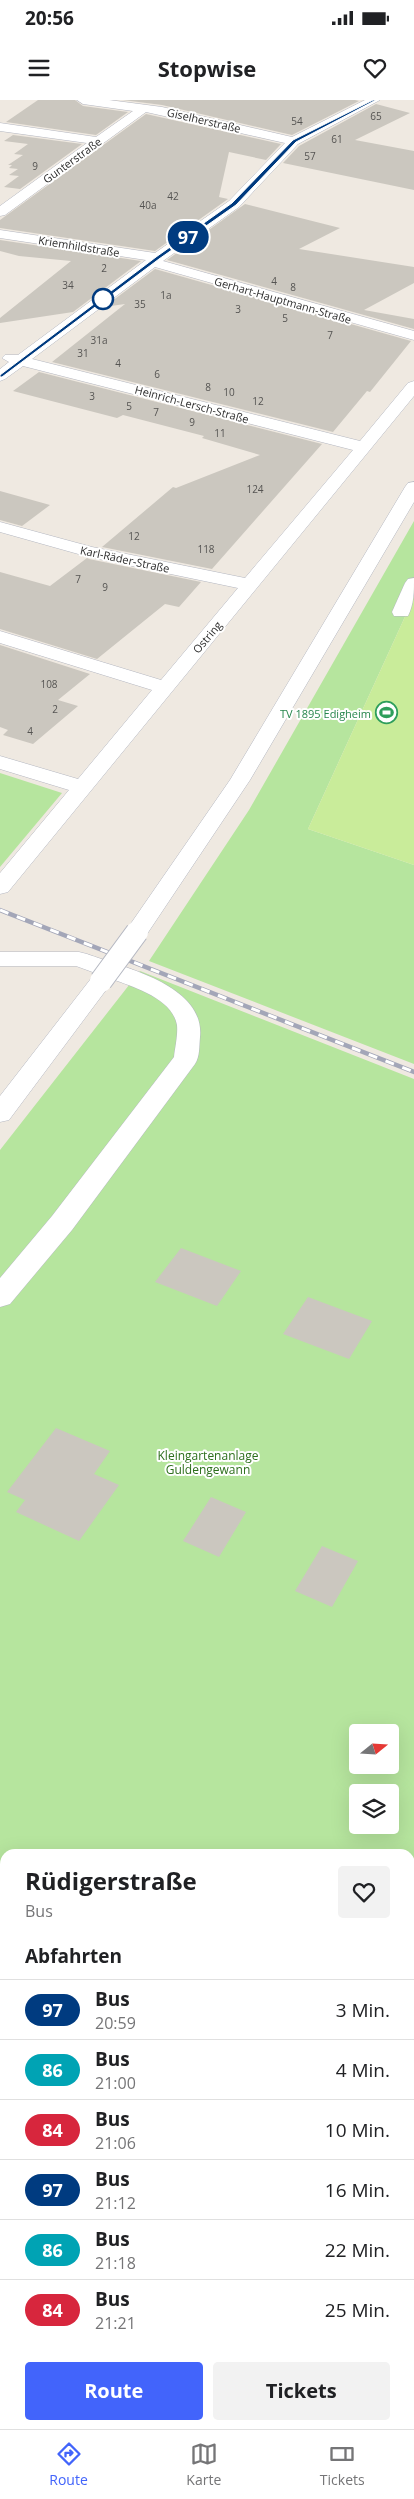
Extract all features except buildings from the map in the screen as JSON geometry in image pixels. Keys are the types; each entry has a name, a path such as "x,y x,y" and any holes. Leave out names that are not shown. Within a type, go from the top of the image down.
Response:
{"street":[{"name":"Giselherstraße","path":"83,100 144,108 294,141"},
{"path":"0,376 155,260 234,204 294,141 374,100"},
{"name":"Gunterstraße","path":"0,212 144,108"},
{"path":"0,127 99,141"},
{"name":"Kriemhildstraße","path":"0,234 155,260"},
{"name":"Gerhart-Hauptmann-Straße","path":"155,260 400,334 414,336"},
{"name":"Heinrich-Lersch-Straße","path":"0,356 362,447"},
{"name":"Ostring","path":"0,887 414,386"},
{"path":"0,1114 137,932 240,780 414,487"},
{"name":"Karl-Räder-Straße","path":"0,527 89,552 251,585"},
{"path":"401,612 414,583"},
{"path":"0,637 167,684"},
{"path":"27,637 167,684"},
{"path":"0,762 81,787"},
{"path":"0,959 79,959 155,987 177,1004 190,1026 186,1058 62,1223 0,1297"}],"green space":[{"path":"414,521 414,597 308,829 414,865 414,1064 149,961 249,810"},
{"name":"TV 1895 Edigheim","path":"414,597 414,865 308,829"},
{"path":"0,773 62,793 0,867"},
{"name":"Kleingartenanlage Guldengewann","path":"140,971 414,1079 414,1849 0,1849 0,1150"}],"railway":[{"path":"0,910 414,1072"}],"bus line":[{"name":"97","path":"0,376 158,258 234,204 294,141 374,100"}],"place":[{"name":"TV 1895 Edigheim","path":"387,713"}]}
